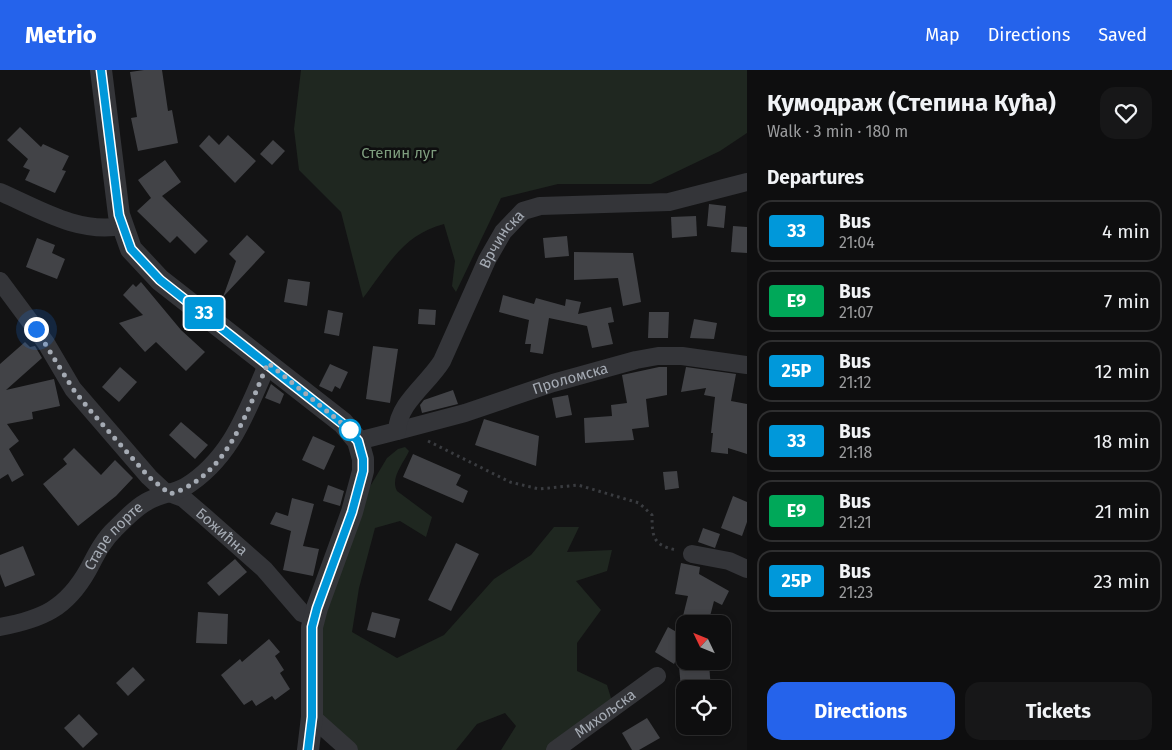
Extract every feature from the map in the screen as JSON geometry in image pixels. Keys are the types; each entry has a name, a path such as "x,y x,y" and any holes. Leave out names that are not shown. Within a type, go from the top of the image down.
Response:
{"street":[{"path":"101,70 122,226 131,249 160,280 268,363 343,424 358,441 363,459 359,488 342,545 314,618 310,666 312,717 308,750"},
{"name":"Врчинска","path":"397,431 401,413 431,378 442,361 487,260 503,232 523,211 540,206 669,202 747,182"},
{"path":"0,192 70,223 97,229 122,226"},
{"name":"Божићна","path":"0,281 46,343 73,389 149,477 170,494 182,498 236,543 282,588 302,613 314,618"},
{"name":"Проломска","path":"397,431 466,413 599,369 658,356 682,356 747,365"},
{"name":"Старе порте","path":"0,627 30,621 49,613 61,604 82,580 102,545 115,529 143,504 181,489 201,476 231,444 268,363"},
{"path":"358,441 397,431"},
{"path":"692,554 729,561 747,569"},
{"name":"Михољска","path":"555,750 657,676"},
{"path":"312,717 349,750"}],"path":[{"path":"425,424 427,441 510,482 540,489 578,485 639,503 652,515 652,535 662,547 692,554"}],"green space":[{"name":"Степин луг","path":"301,70 747,70 747,133 720,151 651,184 558,184 501,198 456,292 452,286 455,261 444,224 429,229 417,236 397,253 363,298 341,212 299,170 294,129"},
{"path":"405,447 409,451 396,476 395,486 397,491 432,517 426,537 400,521 375,528 359,588 352,632 397,658 444,635 494,579 531,555 554,527 579,527 567,552 612,550 607,571 576,581 601,610 577,643 577,671 607,685 614,708 555,750 501,750 516,726 505,713 477,724 456,750 350,750 320,718 323,618 362,500 387,458 398,449"}],"building":[{"path":"162,70 168,111 172,110 178,143 138,151 131,118 137,117 130,72"},
{"path":"20,127 41,147 43,144 69,156 62,170 66,171 55,193 25,180 30,170 23,167 28,159 7,140"},
{"path":"209,135 219,145 228,135 256,161 235,183 199,146"},
{"path":"273,140 285,151 272,165 260,154"},
{"path":"165,160 181,182 162,196 208,241 195,254 177,236 170,243 137,211 151,198 138,180"},
{"path":"709,204 726,206 724,228 707,226"},
{"path":"696,216 697,236 672,238 671,217"},
{"path":"733,226 747,227 747,253 731,252"},
{"path":"247,235 265,252 223,297 236,261 229,254"},
{"path":"567,236 569,256 545,258 543,238"},
{"path":"37,238 55,245 52,253 65,259 57,279 26,267"},
{"path":"574,252 633,253 641,302 623,306 618,278 574,280"},
{"path":"288,279 310,282 307,306 284,302"},
{"path":"141,282 181,330 205,352 186,371 156,342 145,352 119,323 143,315 123,295 133,284 136,287"},
{"path":"503,295 534,304 536,298 565,306 566,299 581,302 578,314 611,307 614,322 608,323 613,344 592,348 587,326 549,318 543,354 530,352 531,344 525,344 529,320 499,312"},
{"path":"419,309 436,310 435,325 418,324"},
{"path":"328,310 343,313 339,336 324,333"},
{"path":"649,312 669,312 668,338 648,338"},
{"path":"694,319 717,323 714,339 690,338"},
{"path":"25,342 30,347 35,346 42,358 6,390 54,379 60,406 32,412 33,419 7,424 19,441 9,449 24,475 12,482 8,474 0,479 0,364"},
{"path":"373,346 398,349 390,403 366,399"},
{"path":"330,364 348,372 340,389 335,386 332,392 319,386"},
{"path":"120,367 137,382 119,402 102,387"},
{"path":"667,367 667,395 646,399 649,427 632,429 634,440 585,443 584,418 612,416 611,405 627,403 622,375"},
{"path":"686,367 736,374 731,401 747,404 747,454 728,448 728,454 711,452 715,397 704,395 706,388 681,392"},
{"path":"271,384 284,394 280,404 265,398"},
{"path":"453,390 458,404 422,413 420,405 424,400"},
{"path":"568,395 572,415 556,418 552,398"},
{"path":"484,419 539,436 536,466 475,445"},
{"path":"181,422 208,445 195,459 169,435"},
{"path":"313,436 335,446 324,470 302,460"},
{"path":"74,448 101,475 115,460 133,478 116,496 78,526 43,484 67,464 63,459"},
{"path":"413,454 461,475 456,485 468,491 463,503 403,477"},
{"path":"677,471 679,488 665,490 663,472"},
{"path":"328,485 344,491 340,506 323,501"},
{"path":"733,496 747,502 747,522 742,536 721,528"},
{"path":"292,498 314,504 303,546 319,549 313,576 283,570 291,531 270,524 276,512 288,516"},
{"path":"703,528 720,534 715,548 698,542"},
{"path":"456,543 479,554 451,611 428,600"},
{"path":"23,546 35,575 5,587 0,574 0,555"},
{"path":"235,559 247,572 219,596 207,583"},
{"path":"681,563 700,567 699,574 729,591 722,605 714,601 710,615 683,615 688,596 675,594"},
{"path":"198,612 228,614 227,644 196,643"},
{"path":"372,612 400,619 395,638 367,630"},
{"path":"668,627 676,632 676,660 674,664 655,652"},
{"path":"269,639 280,652 275,656 284,670 280,673 290,689 275,700 272,696 256,706 252,700 244,705 221,675 240,659 242,662"},
{"path":"133,667 145,680 128,696 116,683"},
{"path":"679,670 709,670 710,680 680,680"},
{"path":"79,714 98,734 83,748 64,728"},
{"path":"647,718 660,738 639,750 632,750 622,733"}],"bus line":[{"name":"33","path":"101,70 119,215 131,249 160,280 257,354 350,430 358,441 363,459 363,471 342,545 317,608 312,627 310,666 312,717 308,750"}],"route":[{"path":"36,329 73,389 89,409 149,477 170,494 201,476 231,444 268,363 350,430"}]}
